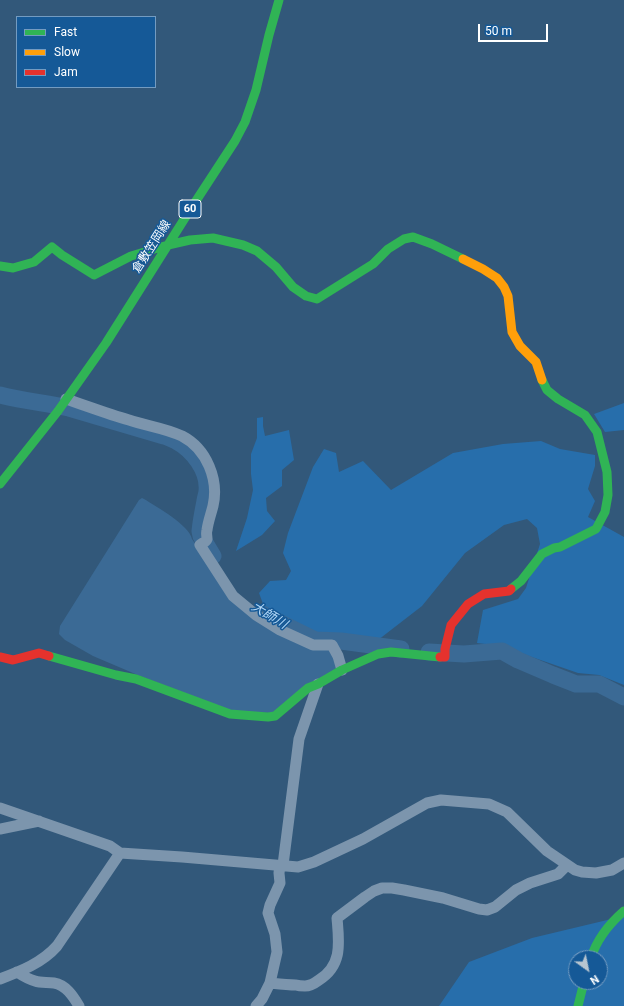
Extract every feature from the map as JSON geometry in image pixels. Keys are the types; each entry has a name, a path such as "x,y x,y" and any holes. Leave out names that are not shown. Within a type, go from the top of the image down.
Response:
{"street":[{"name":"倉敷笠岡線","path":"0,484 58,411 106,343 190,210 236,141 245,122 256,90 280,0"},
{"path":"0,266 13,268 34,262 52,247 94,275 131,256 190,240 213,238 244,245 257,251 276,266 293,287 306,296 317,299 373,264 388,249 404,239 414,237 432,244 482,269 497,278 504,286 508,296 512,332 520,346 536,362 547,390 558,399 585,414 597,432 607,472 608,495 605,512 596,529 560,547 554,548 542,554 521,581 509,591 484,594 468,604 451,625 445,657 391,652 378,654 342,670 308,688 275,716 268,717 230,714 136,679 116,675 39,653 13,660 0,657"},
{"path":"65,400 171,432 183,437 192,444 207,462 211,473 215,496 206,530 207,539 200,545 233,596 256,615 280,630 314,645 332,645 338,656 342,670"},
{"path":"256,1006 262,999 270,983 277,952 275,934 268,913 280,883 279,873 299,739 318,684"},
{"path":"0,808 110,846 120,853 298,867 314,862 363,839 427,803 441,800 489,804 507,812 547,851 575,870 596,873 612,870 624,863"},
{"path":"0,829 39,821"},
{"path":"0,979 17,972 50,954 120,853"},
{"path":"270,983 305,986 315,983 323,978 331,970 338,953 339,943 337,918 374,891 382,888 392,888 443,898 487,910 495,907 516,890 530,883 558,874 567,865"},
{"path":"594,950 604,932 624,911"},
{"path":"17,972 28,979 55,983 66,988 74,997 79,1006"},
{"path":"578,1006 582,990"}],"shaded area":[{"path":"624,403 624,430 605,432 594,414"},
{"path":"263,417 265,436 289,430 294,460 282,470 282,486 266,498 267,511 275,521 262,535 236,551 247,518 253,490 251,454 257,438 257,418"},
{"path":"541,441 560,449 595,455 595,466 588,489 595,501 588,517 624,537 624,685 599,675 578,673 502,646 477,643 483,610 518,599 526,588 540,544 537,528 527,519 504,525 465,553 422,606 378,640 317,636 266,612 259,593 270,581 286,580 291,571 283,553 288,533 313,467 324,449 336,453 339,472 363,461 391,490 453,453 503,444"},
{"path":"142,498 172,517 185,528 230,596 242,609 330,650 339,668 273,713 235,712 140,676 93,656 65,640 59,634 60,626 139,500"},
{"path":"624,916 624,1006 439,1006 469,962 532,938"}],"waterway":[{"name":"大師川","path":"0,395 69,408 166,436 182,445 199,462 203,469 207,483 207,492 200,531 201,536 213,556"},
{"name":"大師川","path":"262,614 315,640 341,641 401,649"},
{"name":"大師川","path":"429,652 464,654 502,651 518,660 576,684 599,684 624,697"}],"traffic: fast":[{"path":"0,484 58,411 106,343 235,141 245,122 256,90 279,0"},
{"path":"0,266 13,268 34,262 52,247 94,275 131,256 190,240 213,238 243,245 257,251 276,267 293,287 306,296 317,299 373,264 388,249 404,239 413,237 432,244 463,259"},
{"path":"511,589 521,581 542,554 554,548 560,547 596,529 605,512 608,495 607,472 597,432 585,415 558,399 547,390 542,380"},
{"path":"49,656 116,675 136,679 230,714 268,717 275,716 308,688 342,670 378,654 391,652 440,657"},
{"path":"594,950 604,932 624,911"},
{"path":"578,1006 582,990"}],"traffic: slow":[{"path":"463,259 497,278 504,287 508,296 512,332 520,346 536,362 542,380"}],"traffic: jam":[{"path":"440,657 445,657 445,649 451,625 468,604 484,594 509,591 511,589"},
{"path":"0,657 13,660 39,653 49,656"}]}
